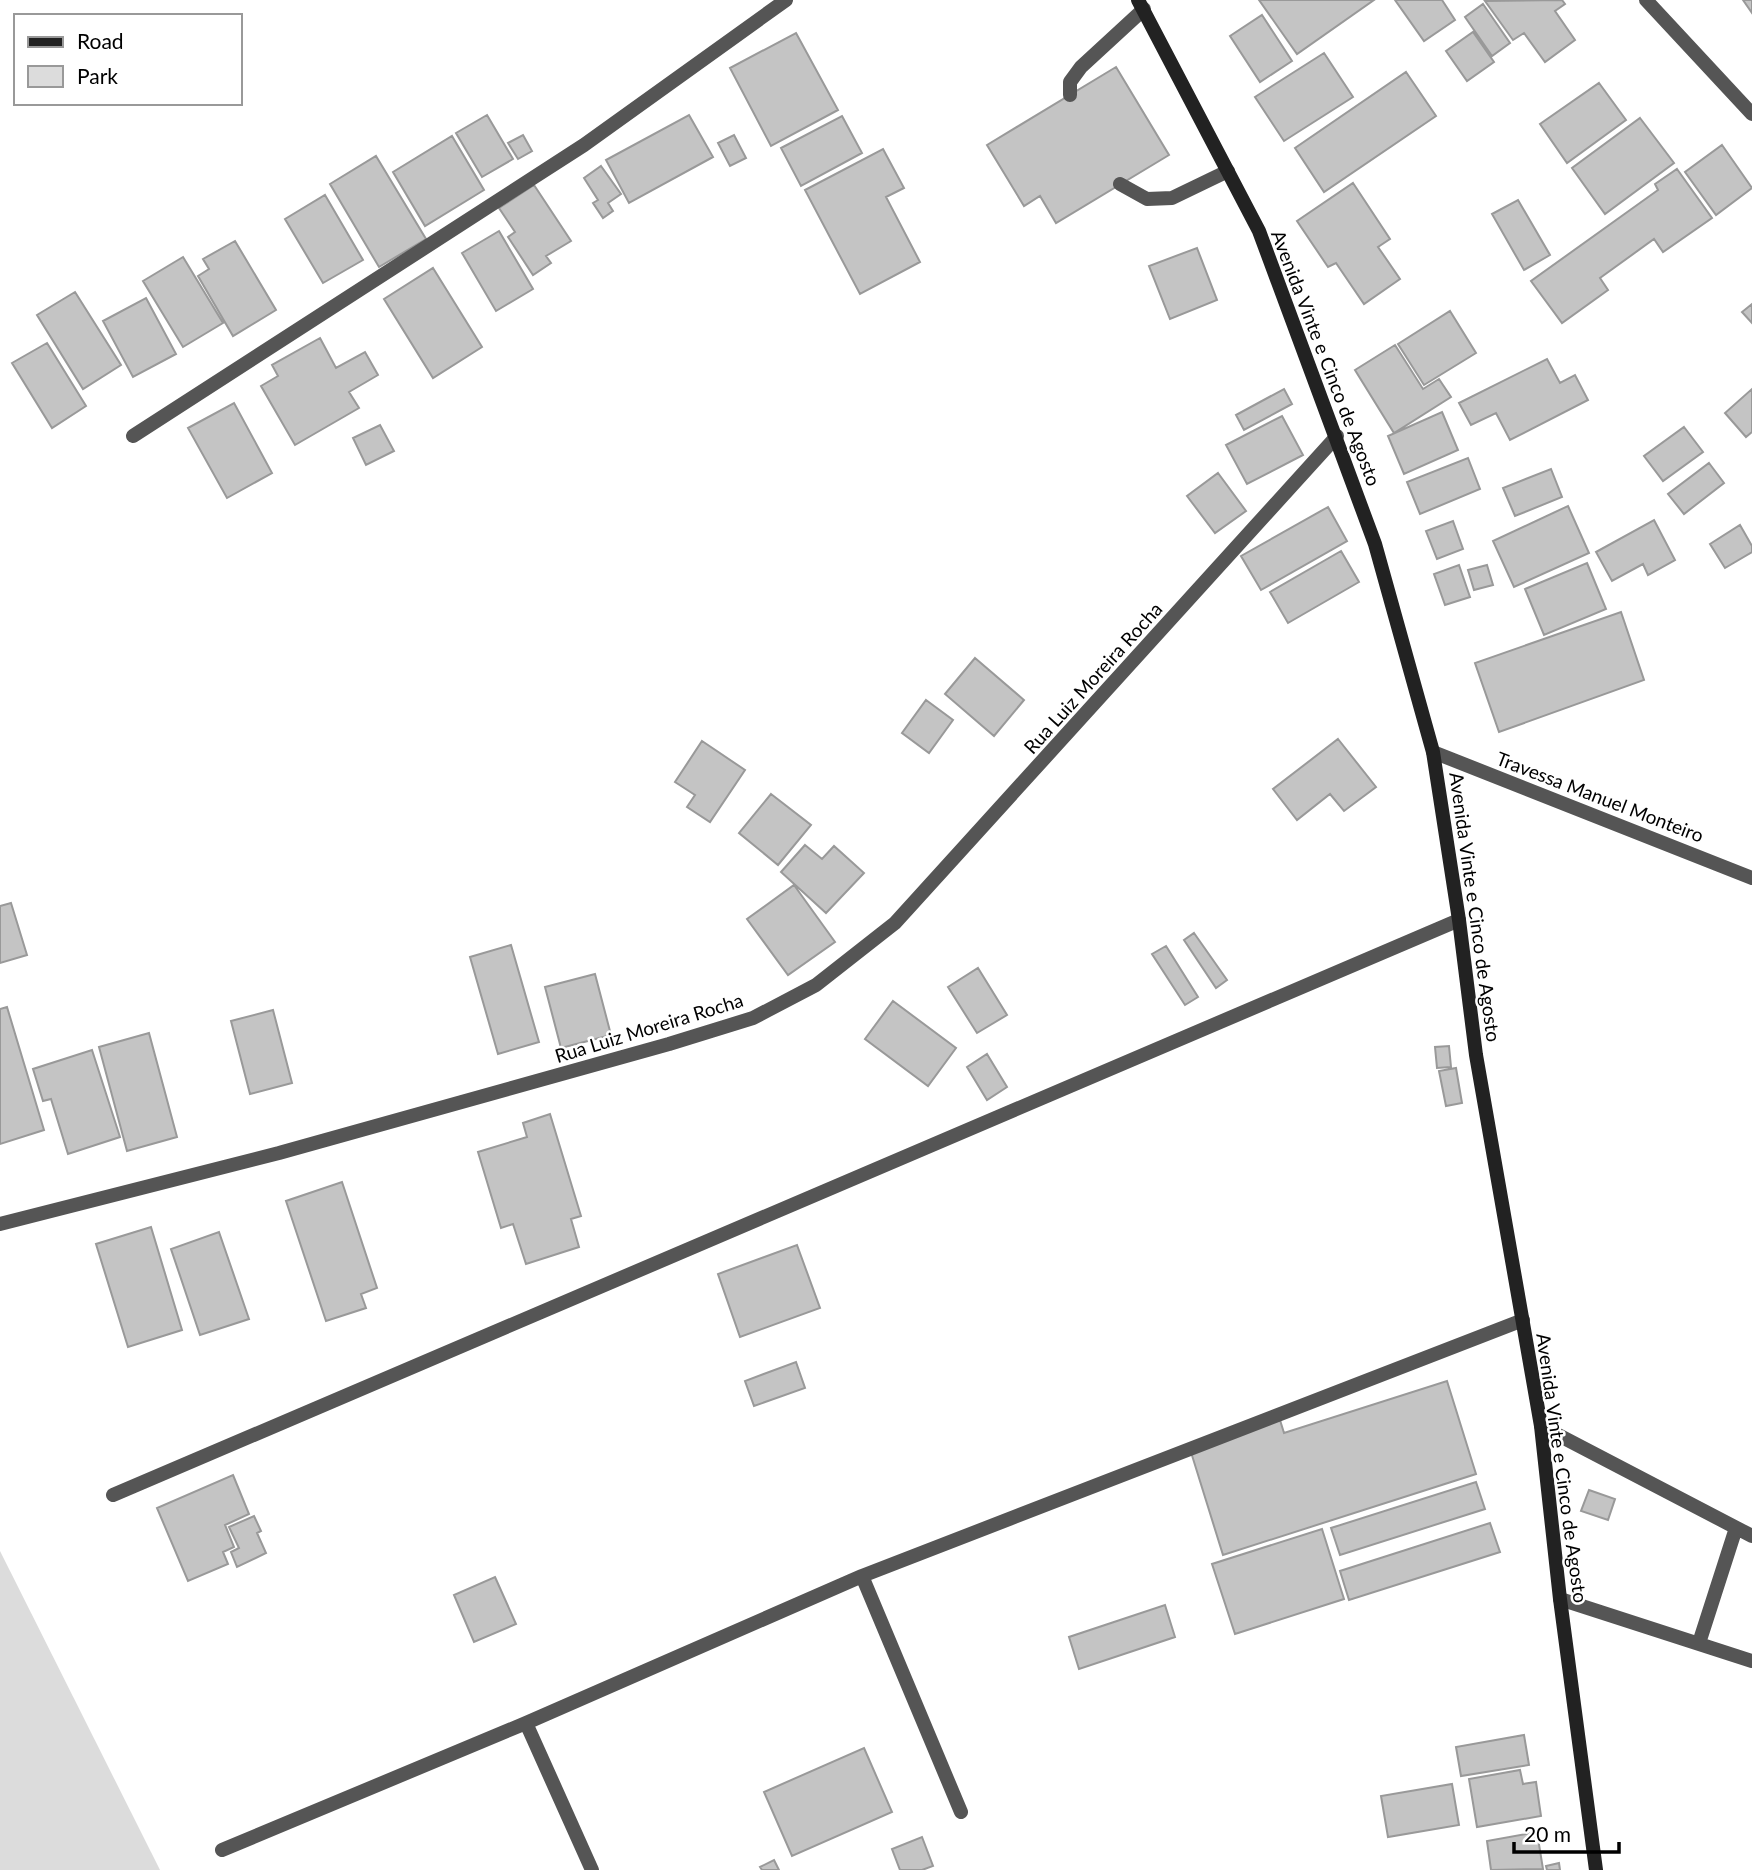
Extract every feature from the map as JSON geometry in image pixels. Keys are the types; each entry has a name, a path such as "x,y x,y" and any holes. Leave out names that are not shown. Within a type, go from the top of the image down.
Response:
{"main road":[{"name":"Avenida Vinte e Cinco de Agosto","path":"1141,4 1259,231 1375,544 1433,752 1459,920 1476,1055 1541,1426 1560,1599 1596,1870"}],"street":[{"path":"133,436 584,145 786,0"},
{"path":"1646,0 1752,114"},
{"path":"1070,95 1070,82 1081,67 1141,4"},
{"path":"1120,184 1147,199 1172,198 1228,171"},
{"name":"Rua Luiz Moreira Rocha","path":"0,1224 279,1153 669,1044 753,1018 816,985 895,923 1337,436"},
{"name":"Travessa Manuel Monteiro","path":"1433,752 1752,878"},
{"path":"113,1495 1459,920"},
{"path":"222,1850 526,1723 862,1576 1523,1320"},
{"path":"1541,1426 1752,1536"},
{"path":"1699,1643 1735,1528"},
{"path":"862,1576 961,1812"},
{"path":"1560,1599 1752,1661"},
{"path":"526,1723 592,1870"}],"green space":[{"path":"0,1551 160,1870 0,1870"}],"building":[{"path":"1259,0 1374,0 1297,54"},
{"path":"1395,0 1442,0 1455,20 1424,41"},
{"path":"1562,0 1565,4 1555,11 1575,40 1545,62 1524,33 1513,40 1485,1"},
{"path":"1743,0 1752,0 1752,13"},
{"path":"1483,4 1510,43 1492,56 1465,17"},
{"path":"1262,15 1292,61 1260,82 1230,36"},
{"path":"1473,32 1494,62 1467,81 1446,51"},
{"path":"796,33 838,110 771,146 730,68"},
{"path":"1324,53 1353,97 1284,141 1255,97"},
{"path":"1116,67 1169,155 1056,223 1040,196 1024,206 987,145"},
{"path":"1406,72 1436,116 1324,192 1295,148"},
{"path":"1599,83 1626,120 1567,163 1540,124"},
{"path":"487,115 513,159 482,177 456,133"},
{"path":"689,115 713,157 629,203 606,160"},
{"path":"842,116 862,153 801,186 781,148"},
{"path":"1640,118 1674,163 1605,214 1572,168"},
{"path":"523,135 532,151 518,159 508,143"},
{"path":"734,135 746,158 730,166 718,143"},
{"path":"452,136 484,190 425,226 393,172"},
{"path":"1722,145 1752,188 1716,215 1685,172"},
{"path":"883,149 904,188 886,197 920,262 860,294 805,190"},
{"path":"376,156 426,239 379,267 330,184"},
{"path":"601,166 621,194 608,203 613,211 603,218 593,203 598,200 584,178"},
{"path":"1677,169 1712,218 1663,252 1654,239 1600,278 1608,290 1562,323 1531,281 1658,190 1655,184"},
{"path":"1353,183 1390,239 1378,247 1400,279 1364,304 1336,263 1328,267 1297,221"},
{"path":"534,185 571,241 546,256 551,263 533,275 508,237 515,232 499,208"},
{"path":"325,195 363,260 323,283 285,219"},
{"path":"1518,200 1550,255 1524,270 1492,214"},
{"path":"499,231 533,289 496,311 462,253"},
{"path":"235,241 276,310 233,336 198,276 209,269 203,259"},
{"path":"1197,248 1217,300 1170,319 1149,266"},
{"path":"183,257 223,323 183,347 143,281"},
{"path":"433,268 482,347 433,378 384,299"},
{"path":"75,292 121,365 83,389 37,315"},
{"path":"146,298 176,354 133,377 103,321"},
{"path":"1752,304 1752,323 1742,312"},
{"path":"1450,311 1476,353 1424,385 1398,344"},
{"path":"320,338 336,368 365,352 378,375 349,392 359,408 295,445 261,386 278,376 272,365"},
{"path":"47,343 86,406 52,428 12,363"},
{"path":"1395,345 1423,389 1439,379 1451,397 1394,433 1355,370"},
{"path":"1547,359 1560,383 1575,375 1588,400 1510,440 1496,413 1471,425 1459,403"},
{"path":"1284,389 1292,404 1244,430 1236,415"},
{"path":"1752,389 1752,432 1746,437 1725,413"},
{"path":"234,403 272,473 227,498 188,428"},
{"path":"1442,412 1458,450 1404,474 1388,436"},
{"path":"1282,416 1303,455 1247,484 1226,445"},
{"path":"380,425 394,451 366,465 353,438"},
{"path":"1684,427 1703,452 1663,481 1644,456"},
{"path":"1468,458 1480,489 1420,514 1407,482"},
{"path":"1709,463 1724,483 1684,514 1668,494"},
{"path":"1551,469 1562,497 1515,516 1503,488"},
{"path":"1218,473 1246,511 1215,533 1187,496"},
{"path":"1568,506 1589,553 1514,587 1493,541"},
{"path":"1328,507 1347,541 1261,590 1241,556"},
{"path":"1654,520 1675,560 1648,575 1643,564 1612,581 1596,552"},
{"path":"1453,521 1463,549 1437,559 1426,531"},
{"path":"1740,525 1752,546 1752,552 1725,568 1710,544"},
{"path":"1341,551 1359,582 1288,623 1270,592"},
{"path":"1587,563 1606,609 1544,635 1525,589"},
{"path":"1459,565 1470,597 1445,605 1434,574"},
{"path":"1487,565 1493,585 1474,590 1468,570"},
{"path":"1621,612 1644,680 1499,732 1475,663"},
{"path":"975,658 1024,700 994,736 945,694"},
{"path":"926,700 953,720 929,753 902,733"},
{"path":"1338,739 1376,787 1344,811 1330,794 1297,820 1273,789"},
{"path":"702,741 745,770 710,822 687,807 695,795 675,782"},
{"path":"771,794 811,825 778,865 739,833"},
{"path":"805,845 822,859 834,846 864,873 826,913 781,872"},
{"path":"794,885 835,942 788,975 747,919"},
{"path":"11,903 27,955 0,963 0,906"},
{"path":"1194,933 1227,980 1216,988 1184,940"},
{"path":"511,945 539,1042 498,1054 470,957"},
{"path":"1166,946 1198,997 1185,1005 1152,954"},
{"path":"978,968 1007,1015 977,1033 948,987"},
{"path":"595,974 611,1035 561,1048 545,987"},
{"path":"893,1001 956,1048 928,1086 865,1039"},
{"path":"7,1007 44,1130 0,1144 0,1009"},
{"path":"273,1010 292,1083 250,1094 231,1021"},
{"path":"149,1033 177,1137 127,1151 99,1047"},
{"path":"1449,1046 1451,1067 1437,1068 1435,1047"},
{"path":"92,1050 120,1137 68,1154 51,1099 43,1101 33,1069"},
{"path":"987,1054 1007,1087 987,1100 967,1067"},
{"path":"1456,1068 1462,1103 1446,1106 1439,1071"},
{"path":"550,1114 581,1216 571,1219 579,1247 526,1264 513,1224 501,1228 478,1152 527,1137 523,1123"},
{"path":"342,1182 377,1288 361,1294 366,1308 326,1321 286,1201"},
{"path":"151,1227 182,1330 128,1347 96,1244"},
{"path":"219,1232 249,1319 200,1335 171,1249"},
{"path":"797,1245 820,1308 740,1337 718,1274"},
{"path":"796,1362 805,1388 754,1406 745,1381"},
{"path":"1447,1381 1476,1474 1223,1555 1190,1449 1280,1420 1284,1433"},
{"path":"233,1475 249,1514 225,1525 234,1547 223,1552 228,1564 188,1581 157,1508"},
{"path":"1476,1482 1485,1509 1340,1555 1331,1528"},
{"path":"1589,1490 1615,1499 1608,1520 1581,1511"},
{"path":"254,1516 261,1531 257,1533 266,1553 237,1567 231,1552 239,1548 229,1527"},
{"path":"1490,1523 1500,1552 1349,1600 1340,1571"},
{"path":"1322,1529 1344,1599 1235,1634 1212,1564"},
{"path":"495,1577 516,1624 474,1642 454,1595"},
{"path":"1165,1605 1175,1637 1079,1669 1069,1637"},
{"path":"1524,1735 1529,1765 1461,1776 1456,1747"},
{"path":"864,1748 892,1812 792,1856 764,1792"},
{"path":"1520,1770 1523,1784 1536,1782 1541,1816 1477,1827 1469,1779"},
{"path":"1452,1784 1459,1825 1388,1837 1381,1796"},
{"path":"1537,1832 1543,1869 1491,1870 1487,1841"},
{"path":"922,1837 933,1866 922,1870 900,1870 892,1849"},
{"path":"774,1860 779,1870 762,1870 760,1867"},
{"path":"1559,1863 1560,1870 1547,1870 1546,1866"}]}
